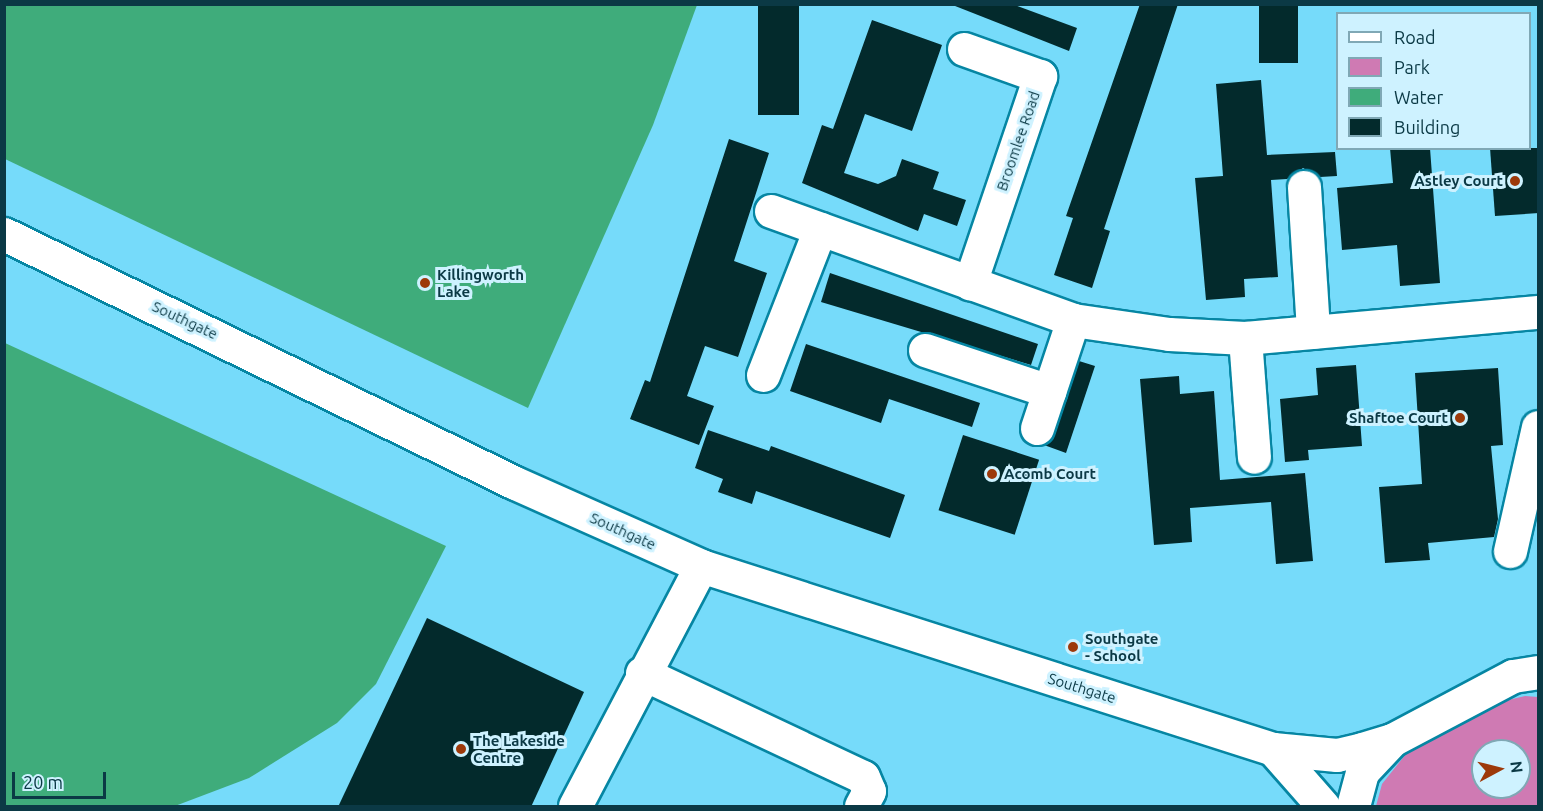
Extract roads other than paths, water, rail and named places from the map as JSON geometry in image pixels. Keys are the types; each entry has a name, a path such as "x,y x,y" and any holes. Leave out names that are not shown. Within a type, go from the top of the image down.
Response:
{"street":[{"name":"Broomlee Road","path":"964,50 1040,76 970,283"},
{"path":"1304,187 1313,332"},
{"path":"771,211 1073,320 1169,334 1245,338 1538,312"},
{"path":"763,375 820,229"},
{"name":"Southgate","path":"4,234 515,483 701,566 1273,749 1337,754 1392,740 1526,674 1539,654"},
{"path":"1037,428 1073,320"},
{"path":"1245,338 1254,457"},
{"path":"926,350 1049,391"},
{"path":"1510,551 1539,427"},
{"path":"575,807 642,673 701,566"},
{"path":"642,673 863,777 868,791 861,807"},
{"name":"Southgate","path":"1353,807 1362,772 1392,740"},
{"path":"1273,749 1323,807"}],"water":[{"name":"Killingworth Lake","path":"4,5 697,5 653,125 528,408 5,159"},
{"path":"5,343 446,546 376,684 337,723 249,778 175,806 5,806"}],"place":[{"name":"Astley Court","path":"1515,181"},
{"name":"Killingworth Lake","path":"425,283"},
{"name":"Shaftoe Court","path":"1460,418"},
{"name":"Acomb Court","path":"992,474"},
{"name":"Southgate - School","path":"1073,647"},
{"name":"The Lakeside Centre","path":"461,749"}]}
